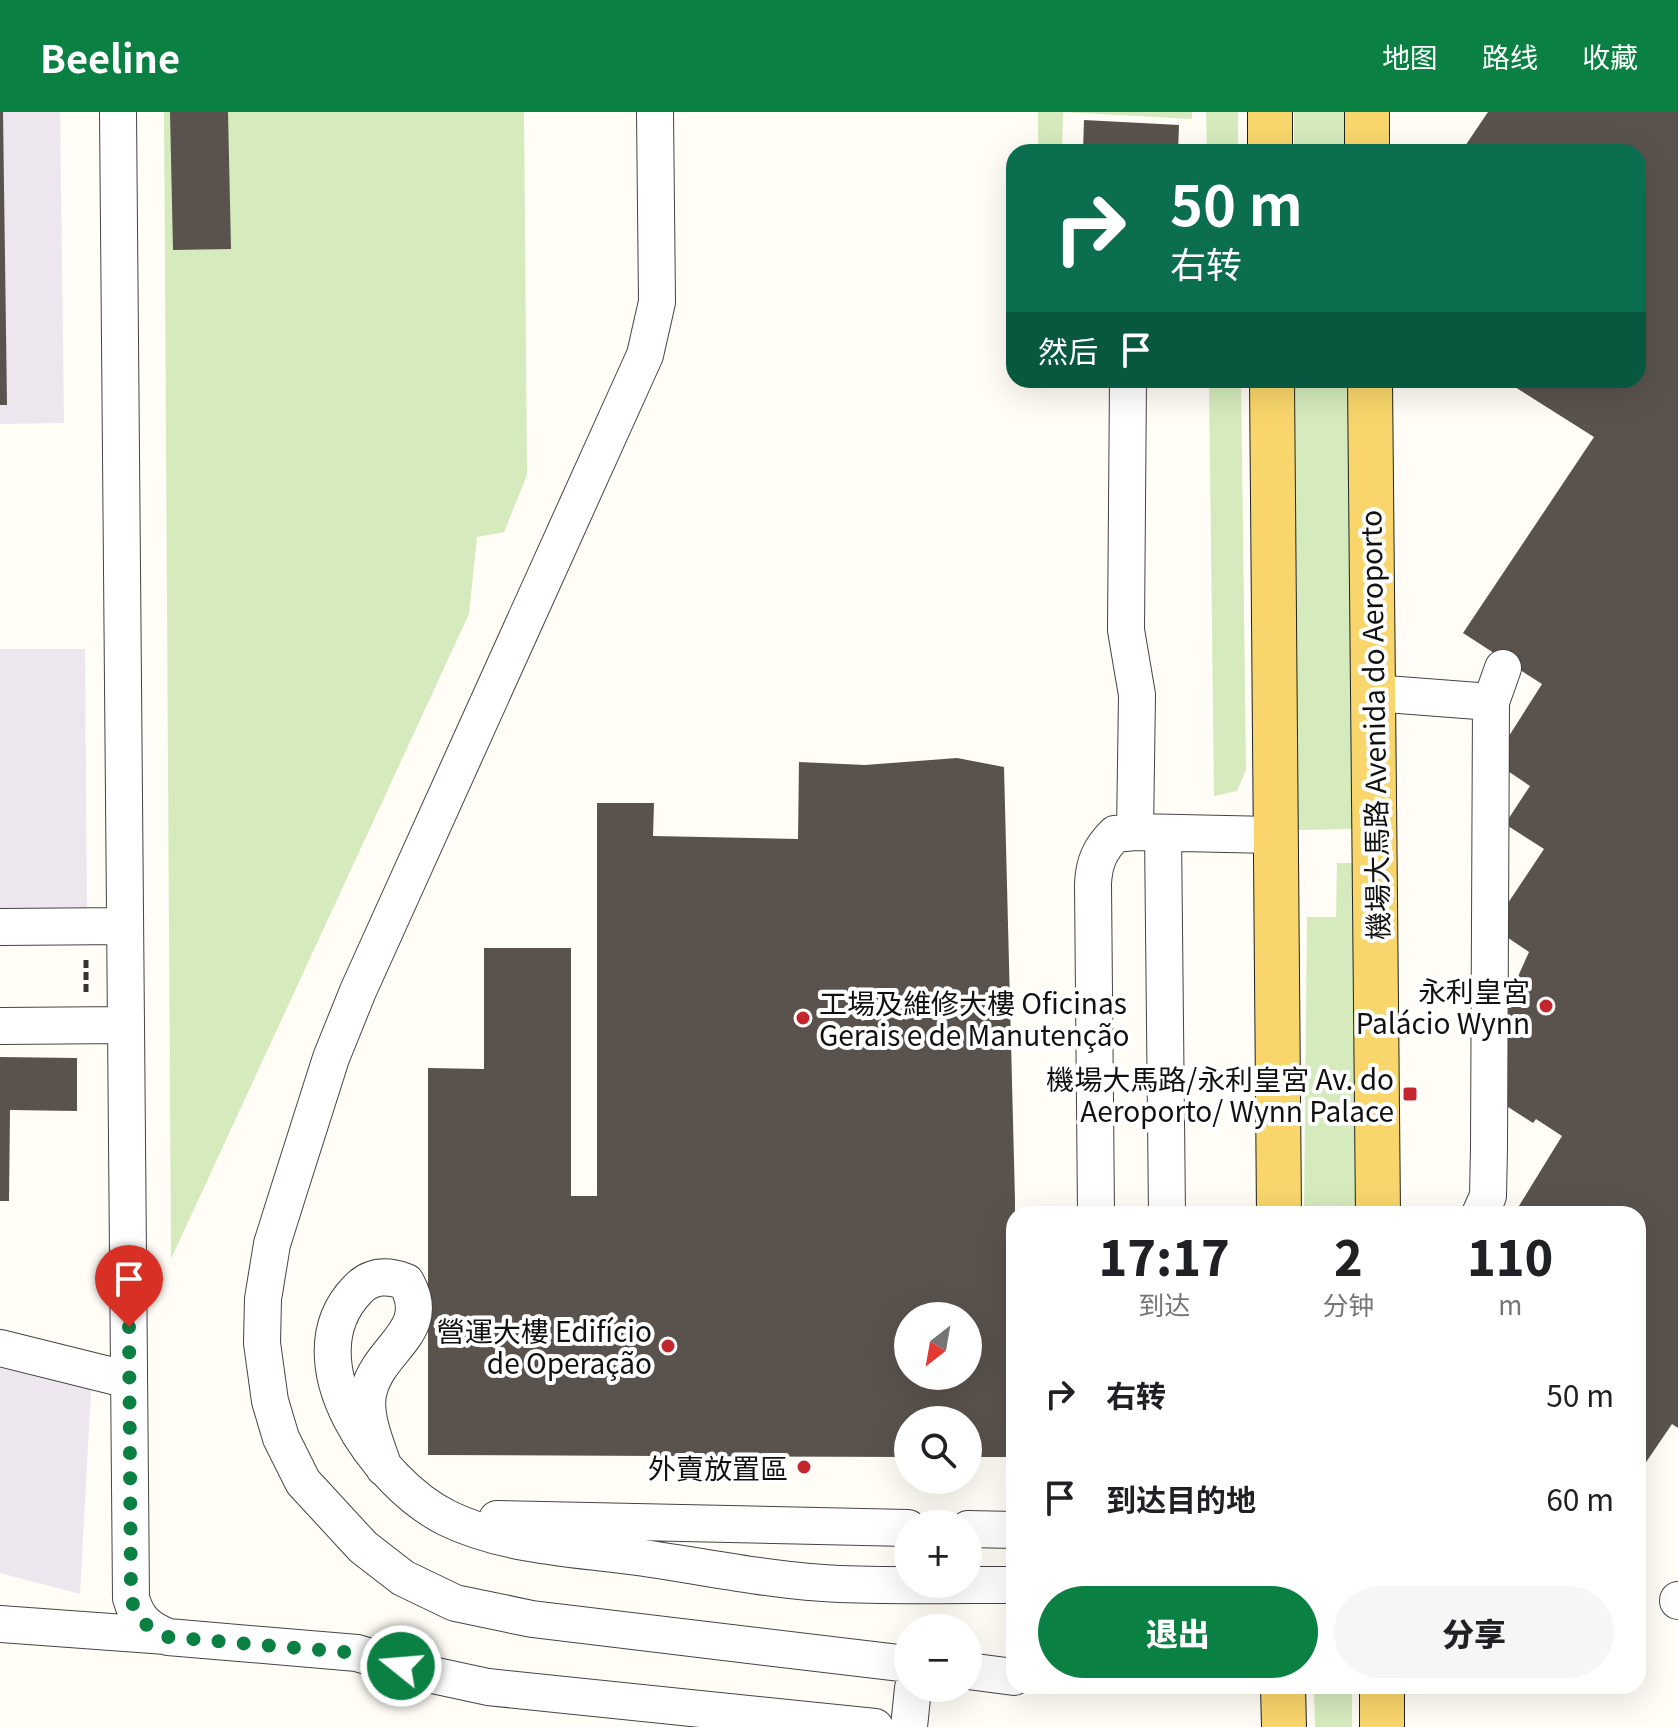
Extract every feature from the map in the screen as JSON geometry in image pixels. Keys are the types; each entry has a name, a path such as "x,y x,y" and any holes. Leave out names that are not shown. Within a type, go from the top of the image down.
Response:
{"main road":[{"path":"1270,112 1270,144"},
{"path":"1272,388 1279,1206"},
{"name":"機場大馬路 Avenida do Aeroporto","path":"1370,388 1378,1206"},
{"path":"1283,1694 1284,1727"},
{"path":"1382,1694 1382,1727"}],"street":[{"path":"118,112 131,1598 135,1612 144,1624 168,1637"},
{"path":"655,112 657,302 645,355 375,952 331,1058 272,1244 263,1299 262,1343 270,1401 281,1438 303,1482 330,1514 363,1547 403,1578 455,1603 532,1619 894,1662"},
{"path":"1367,138 1393,112"},
{"path":"1128,388 1126,630 1137,695 1149,832 1167,1206"},
{"path":"1484,1206 1488,1196 1489,1148 1491,702 1503,668"},
{"path":"1373,693 1491,702"},
{"path":"1096,1206 1094,865 1103,846 1115,834 1276,835"},
{"path":"0,927 125,926"},
{"path":"0,1026 126,1025"},
{"path":"384,1468 368,1407 368,1391 386,1358 410,1328 415,1311 414,1297 406,1282 391,1277 366,1281 351,1297 341,1314 334,1339 333,1361 354,1427 384,1468 414,1497 445,1518 479,1531 540,1545 775,1577 836,1584 1006,1585"},
{"path":"0,1348 129,1380"},
{"path":"432,1509 467,1517 501,1519 894,1528"},
{"path":"982,1529 1006,1530"},
{"path":"0,1624 357,1653 423,1673 488,1687 875,1727"},
{"path":"982,1673 1006,1676"},
{"path":"909,1727 912,1702"}],"path":[{"path":"86,926 86,1025"}],"shaded area":[{"path":"0,112 60,112 64,423 0,424"},
{"path":"0,649 85,649 87,912 0,912"},
{"path":"0,1328 93,1354 80,1594 0,1573"}],"green space":[{"path":"164,112 524,112 527,475 504,532 477,537 469,614 171,1259"},
{"path":"1038,112 1063,112 1062,144 1038,144"},
{"path":"1063,112 1192,112 1192,119"},
{"path":"1206,112 1238,112 1238,144 1207,144"},
{"path":"1294,112 1346,112 1347,144 1294,144"},
{"path":"1209,388 1241,388 1246,770 1237,791 1214,796"},
{"path":"1295,388 1349,388 1353,829 1298,830"},
{"path":"1337,863 1361,863 1358,1206 1304,1206 1307,917 1336,917"},
{"path":"1314,1694 1352,1694 1352,1727 1315,1727"}],"building":[{"path":"0,112 3,112 7,405 0,405"},
{"path":"170,112 228,112 231,249 173,250"},
{"name":"永利皇宮 Palácio Wynn","path":"1488,112 1678,112 1678,1428 1672,1424 1646,1462 1646,1206 1519,1206 1562,1136 1536,1119 1533,1123 1494,1098 1496,1025 1529,952 1492,927 1544,849 1505,824 1530,786 1493,761 1542,684 1463,633 1594,437 1517,388 1646,388 1646,144 1466,144"},
{"path":"1084,120 1179,125 1178,144 1083,144"},
{"path":"957,758 1004,767 1015,1200 1015,1206 1006,1206 1006,1457 982,1457 982,1406 894,1406 894,1457 428,1455 428,1068 484,1069 484,948 571,948 571,1196 597,1196 597,803 654,803 653,836 798,839 799,762 865,765"},
{"path":"0,1057 77,1058 77,1111 10,1110 9,1201 0,1201"}],"place":[{"name":"永利皇宮 Palácio Wynn","path":"1546,1006"},
{"name":"工場及維修大樓 Oficinas Gerais e de Manutenção","path":"803,1018"},
{"name":"機場大馬路/永利皇宮 Av. do Aeroporto/ Wynn Palace","path":"1410,1094"},
{"name":"營運大樓 Edifício de Operação","path":"668,1346"},
{"name":"外賣放置區","path":"804,1467"}],"route":[{"path":"129,1327 131,1598 135,1612 144,1624 168,1637 357,1653 401,1666"}]}
